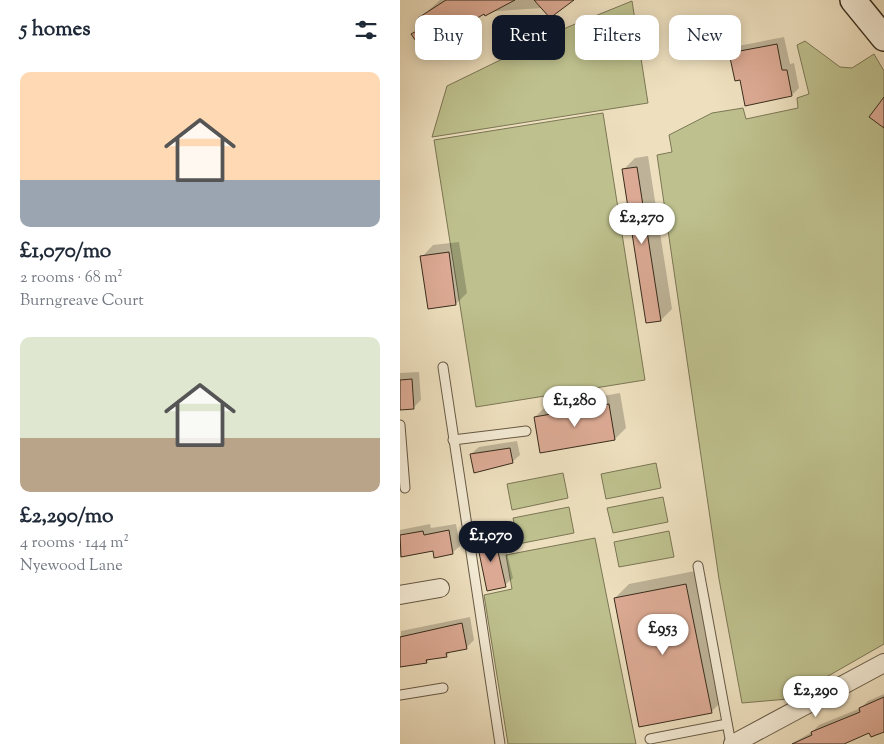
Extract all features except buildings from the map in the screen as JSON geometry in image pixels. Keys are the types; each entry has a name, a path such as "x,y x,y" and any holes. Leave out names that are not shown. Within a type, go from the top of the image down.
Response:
{"street":[{"path":"853,0 884,38"},
{"path":"400,595 440,588"},
{"path":"732,744 884,663"}],"lane":[{"path":"443,367 500,744"},
{"path":"400,425 405,488"},
{"path":"453,440 526,431"},
{"path":"698,566 732,744"},
{"path":"400,695 443,688"},
{"path":"650,738 727,724"}],"green space":[{"path":"632,1 634,15 598,15"},
{"path":"575,24 575,60 641,60 648,103 432,137 447,86 500,60 565,60 565,28"},
{"path":"805,41 840,67 852,68 874,54 884,71 884,644 788,699 742,703 719,579 657,155 672,152 669,135 712,113 743,108 746,119 798,108 797,98 809,94 797,45"},
{"path":"603,113 645,380 476,407 434,140"},
{"path":"656,463 661,488 606,499 601,474"},
{"path":"563,473 568,498 512,510 507,484"},
{"path":"663,497 668,522 613,533 607,508"},
{"path":"569,507 574,533 518,544 513,518"},
{"path":"669,531 674,557 619,567 614,542"},
{"path":"595,538 636,744 508,744 484,595 512,589 506,555"}]}
